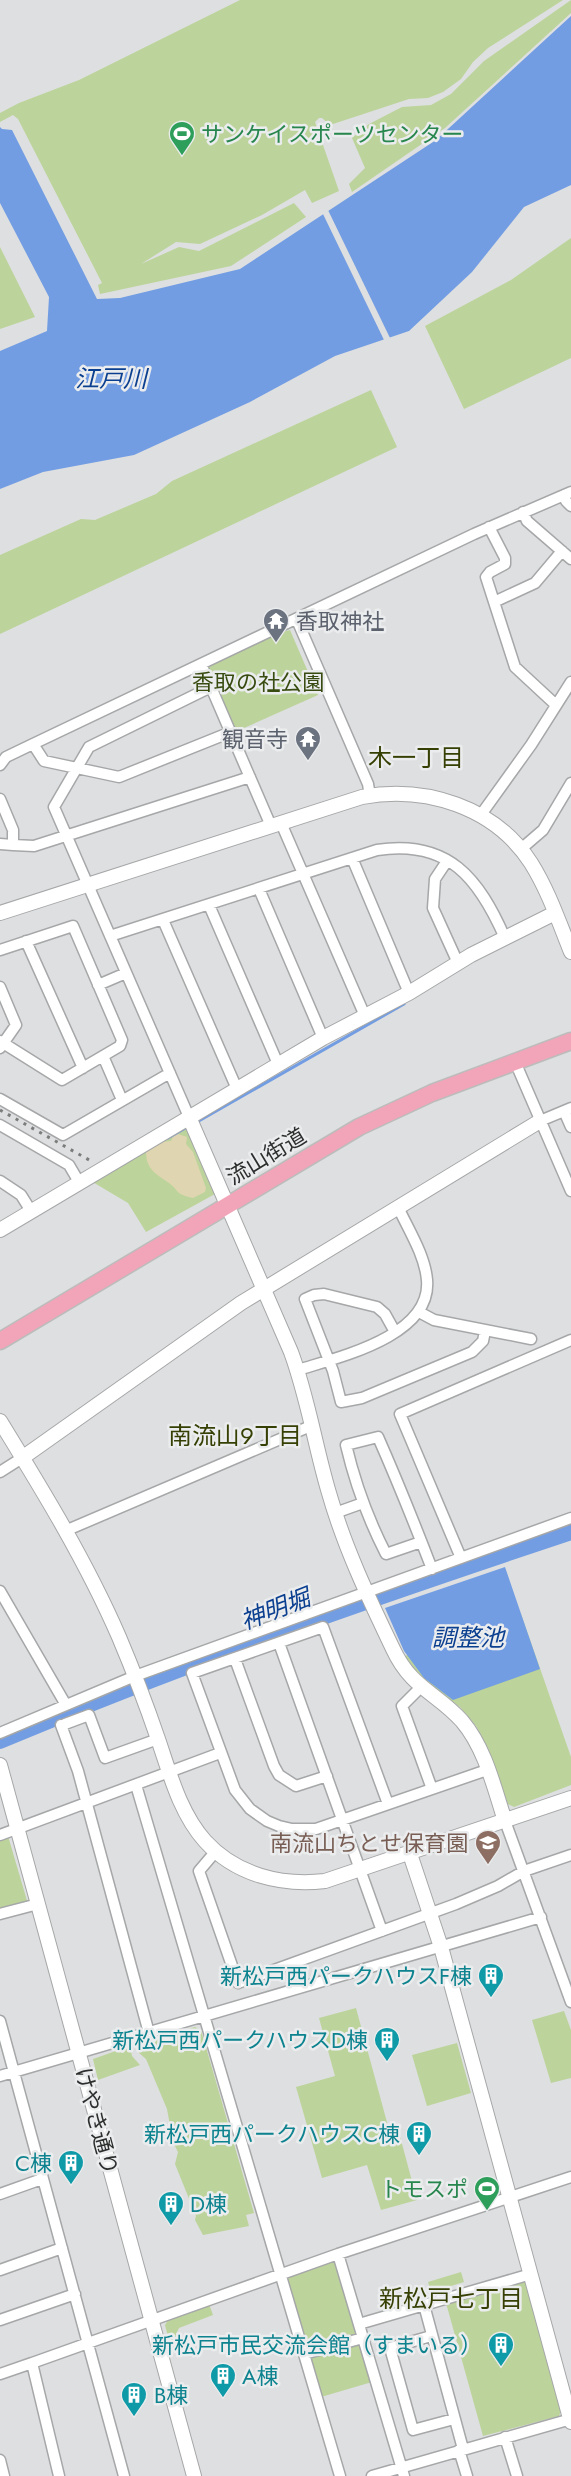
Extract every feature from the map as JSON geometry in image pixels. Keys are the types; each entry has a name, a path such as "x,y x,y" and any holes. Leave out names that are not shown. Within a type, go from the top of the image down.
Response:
{"main road":[{"name":"流山街道","path":"0,1341 378,1117 571,1041"}],"street":[{"path":"568,494 566,501 571,506"},
{"path":"0,765 6,757 33,744 489,527 568,494"},
{"path":"523,512 527,521 571,559"},
{"path":"489,527 505,558 505,564 490,572 486,577 515,667 556,705"},
{"path":"494,602 535,583 562,551"},
{"path":"297,620 368,784 370,796"},
{"path":"201,664 250,777 303,875 365,1016"},
{"path":"480,816 531,746 571,681"},
{"path":"211,687 89,747 54,807 298,1370 335,1513 371,1598 397,1658 420,1688 462,1721 475,1739 571,2002"},
{"path":"33,744 44,761 119,777 231,732"},
{"path":"0,844 34,846 250,777"},
{"path":"521,849 543,830 571,783"},
{"path":"0,913 370,796 392,793 422,795 455,804 480,816 502,831 521,849 536,872 571,952"},
{"path":"0,799 13,830 13,845"},
{"path":"110,936 377,850 401,848 425,852 461,870 480,889 505,938"},
{"path":"352,858 410,993"},
{"path":"447,861 435,879 433,908 458,963"},
{"path":"259,889 323,1038"},
{"path":"208,905 278,1064"},
{"path":"0,1230 323,1038 410,993 458,963 555,913"},
{"path":"164,920 237,1089"},
{"path":"0,950 73,926 122,1040 120,1046 62,1080 1,1044 16,1025 0,987"},
{"path":"26,941 83,1068"},
{"path":"98,985 126,973"},
{"path":"103,1056 123,1100"},
{"path":"516,1064 571,1191"},
{"path":"0,1099 63,1134 170,1073"},
{"path":"0,1472 264,1290 540,1121 567,1109 571,1127"},
{"path":"0,1125 69,1165 80,1182"},
{"path":"0,1181 21,1195 31,1211"},
{"path":"298,1370 373,1344 410,1322 419,1312 426,1294 426,1270 398,1207"},
{"path":"395,1332 377,1307 324,1294 304,1299 329,1360 341,1402 362,1398 472,1352 483,1341 485,1331"},
{"path":"419,1312 434,1320 531,1339"},
{"path":"461,1558 400,1414 571,1340"},
{"path":"0,1421 66,1531 108,1613 189,1819 216,1851 243,1869 266,1879 289,1883 325,1881 571,1798"},
{"path":"66,1531 313,1425"},
{"path":"422,1542 386,1554 363,1503 346,1445 378,1437 422,1542 432,1569"},
{"path":"335,1513 363,1503"},
{"path":"0,1733 66,1705 137,1682 371,1598 432,1569 571,1518"},
{"path":"0,1591 66,1705"},
{"path":"388,1804 323,1627 192,1673 230,1781 250,1809 267,1821 292,1829 316,1829 487,1770"},
{"path":"279,1643 382,1931"},
{"path":"235,1659 279,1775 296,1786 327,1776"},
{"path":"420,1688 402,1706 432,1789"},
{"path":"149,2033 78,1771 63,1725 88,1714 105,1758 158,1739"},
{"path":"0,1835 220,1753"},
{"name":"けやき通り","path":"0,1765 194,2476"},
{"path":"136,1785 340,2476"},
{"path":"216,1851 199,1871 238,1983 430,1913 498,1886 524,1871 571,1855"},
{"path":"372,2476 403,2472 461,2449 571,2420 441,1947 410,1854"},
{"path":"0,1914 38,1904"},
{"path":"0,2076 541,1917"},
{"path":"0,2021 123,2476"},
{"path":"0,2194 42,2179"},
{"path":"0,2374 338,2254 509,2196 570,2180"},
{"path":"0,2270 62,2248"},
{"path":"338,2254 403,2472"},
{"path":"359,2324 531,2274"},
{"path":"0,2320 75,2294"},
{"path":"424,2305 467,2476"},
{"path":"431,2336 390,2348 413,2430 454,2419"},
{"path":"304,2354 363,2338"},
{"path":"32,2363 59,2476"},
{"path":"505,2437 517,2476"},
{"path":"0,2460 4,2476"}],"green space":[{"name":"サンケイスポーツセンター","path":"240,0 563,0 488,48 473,62 461,79 443,92 428,98 409,99 330,125 319,118 315,122 339,191 312,203 305,190 262,215 200,244 176,242 141,264 179,247 199,251 294,203 306,217 231,266 100,294 98,285 102,283 18,119 13,115 0,122 0,113 19,103 79,80"},
{"path":"571,0 571,13 445,128 352,192 349,184 365,168 352,138 369,124 402,107 431,105 451,94 484,61"},
{"path":"571,238 571,358 464,409 425,326 511,280"},
{"path":"0,247 35,317 0,329"},
{"path":"371,390 397,447 0,634 0,555 81,519 95,520 156,494 172,481"},
{"name":"香取の社公園","path":"290,630 318,695 235,732 206,665 272,635"},
{"path":"181,1127 187,1129 215,1194 146,1232 128,1203 91,1181"},
{"path":"521,1614 571,1757 571,1785 514,1807 508,1804 488,1748 476,1726 460,1707 422,1679 405,1656"},
{"path":"8,1836 28,1904 0,1910 0,1839"},
{"path":"356,2008 388,2126 397,2125 417,2200 381,2210 367,2165 322,2178 296,2087 335,2076 319,2018"},
{"path":"564,2011 571,2030 571,2078 551,2083 532,2020"},
{"path":"195,2027 201,2030 254,2213 246,2215 249,2226 203,2235 195,2220 196,2216 175,2164 178,2152 173,2142 167,2109 146,2059 139,2053 136,2044"},
{"path":"457,2043 471,2093 427,2106 412,2055"},
{"path":"130,2046 132,2056 140,2065 98,2080 93,2059"},
{"path":"331,2259 335,2261 357,2332 356,2335 307,2348 286,2278"},
{"path":"461,2272 464,2282 431,2292 428,2282"},
{"path":"525,2279 561,2411 559,2416 483,2436 446,2303"},
{"path":"209,2304 213,2315 179,2328 176,2334 181,2348 172,2352 165,2325 168,2320"},
{"path":"360,2344 372,2382 321,2397 311,2357"}],"sand":[{"path":"175,1133 187,1137 186,1144 193,1152 206,1188 205,1192 193,1198 180,1194 160,1177 146,1158 146,1152 162,1142 171,1141"}],"water":[{"name":"江戸川","path":"571,16 571,185 524,207 472,272 409,331 335,356 250,402 134,455 43,472 0,489 0,351 47,331 49,297 0,203 0,127 12,130 97,299 120,298 240,269 436,140"},
{"name":"調整池","path":"505,1567 540,1669 453,1700 424,1678 404,1651 385,1608"}],"pier":[{"path":"327,208 391,340 385,342 322,212"}],"waterway":[{"path":"197,1122 404,1004"},
{"path":"168,1138 189,1126"},
{"name":"神明堀","path":"0,1741 141,1684 284,1631 571,1532"}],"railway":[{"path":"0,1110 91,1161"}],"place":[{"name":"サンケイスポーツセンター","path":"182,157"},
{"name":"香取神社","path":"276,644"},
{"name":"観音寺","path":"308,762"},
{"name":"南流山ちとせ保育園","path":"488,1866"},
{"name":"新松戸西パークハウスF棟","path":"491,1999"},
{"name":"新松戸西パークハウスD棟","path":"387,2063"},
{"name":"新松戸西パークハウスC棟","path":"419,2157"},
{"name":"C棟","path":"71,2186"},
{"name":"トモスポ","path":"487,2212"},
{"name":"D棟","path":"171,2227"},
{"name":"新松戸市民交流会館（すまいる）","path":"501,2368"},
{"name":"A棟","path":"223,2399"},
{"name":"B棟","path":"134,2418"}],"district":[{"name":"木一丁目","path":"416,757"},
{"name":"南流山9丁目","path":"235,1435"},
{"name":"新松戸七丁目","path":"451,2298"}]}
